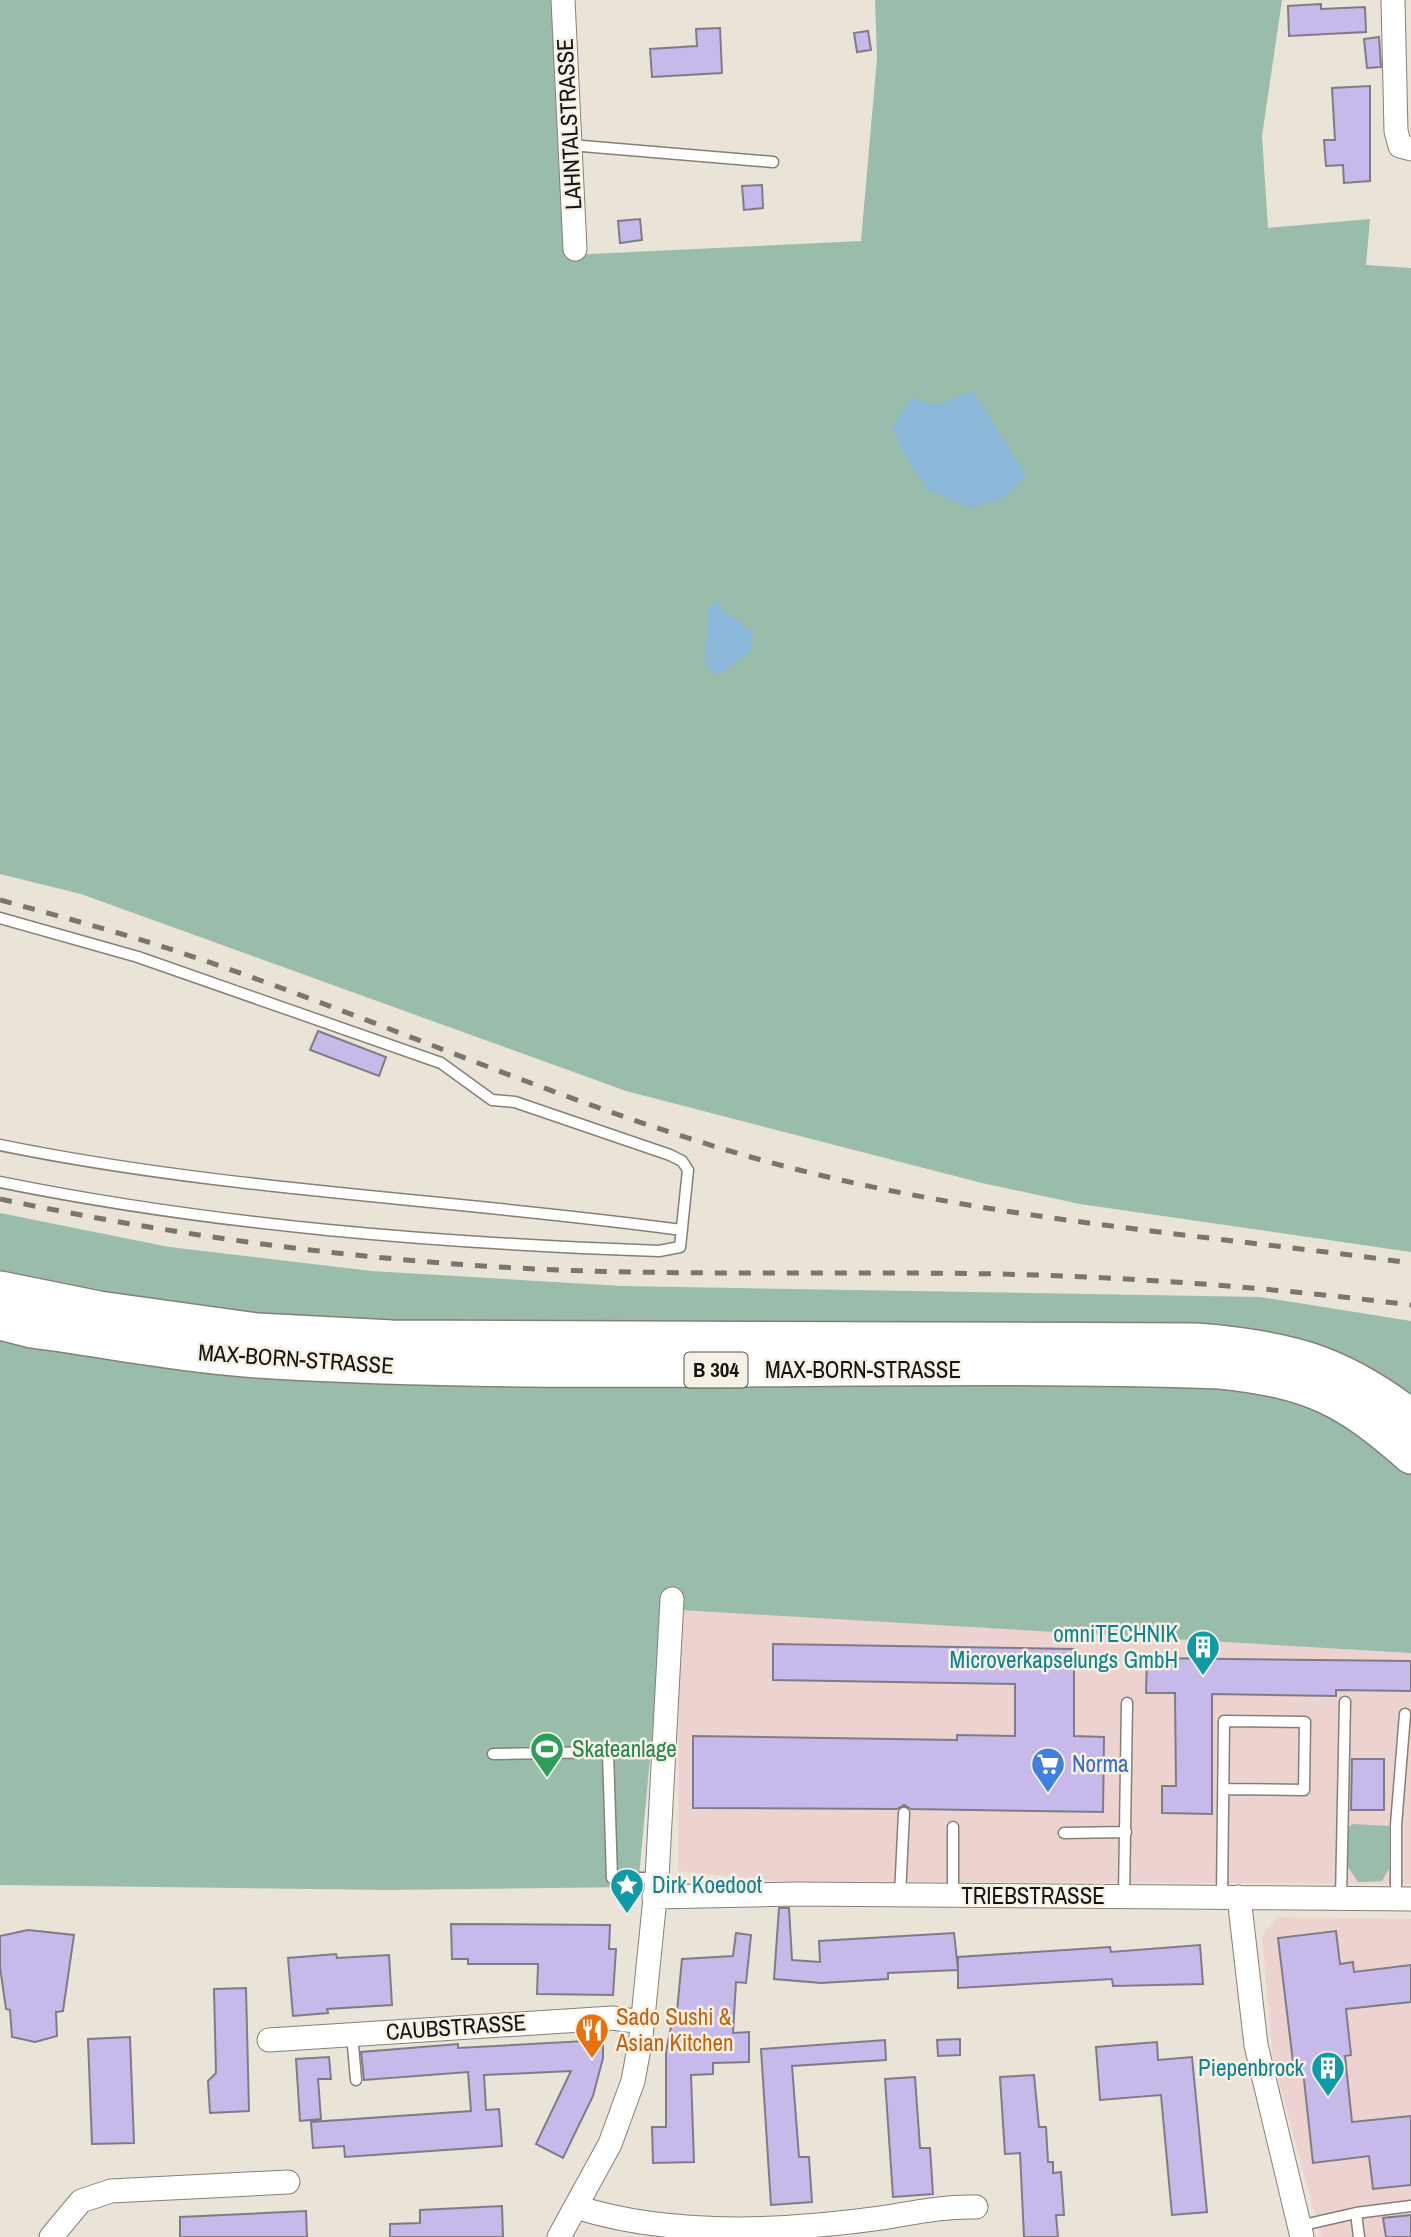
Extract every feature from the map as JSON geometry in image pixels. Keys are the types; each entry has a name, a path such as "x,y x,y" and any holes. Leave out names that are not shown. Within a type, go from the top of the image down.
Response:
{"main road":[{"name":"MAX-BORN-STRASSE","path":"0,1289 99,1309 257,1331 392,1338 1196,1341 1258,1346 1307,1358 1343,1372 1411,1417"},
{"name":"MAX-BORN-STRASSE","path":"0,1322 32,1330 254,1360 393,1367 636,1371 1221,1371 1272,1377 1329,1395 1368,1418 1411,1456"}],"street":[{"name":"LAHNTALSTRASSE","path":"563,0 575,249"},
{"path":"1393,0 1396,131 1406,147"},
{"path":"559,2237 610,2144 625,2108 643,2022 656,1888 672,1600"},
{"name":"TRIEBSTRASSE","path":"656,1888 953,1896 1404,1899"},
{"path":"1230,1897 1256,2045 1300,2232"},
{"name":"CAUBSTRASSE","path":"269,2039 612,2018 643,2022"},
{"path":"56,2235 81,2201 111,2191 288,2182"},
{"path":"576,2207 605,2221 642,2230 715,2235 976,2207"}],"lane":[{"path":"570,145 773,162"},
{"path":"0,918 138,957 441,1063 492,1100 515,1102 670,1155 682,1161 688,1170 681,1247 659,1251 428,1240 193,1214 0,1182"},
{"path":"0,1145 206,1179 415,1202 524,1209 682,1230"},
{"path":"1341,1898 1345,1702"},
{"path":"1124,1896 1127,1703"},
{"path":"1404,1899 1396,1825 1405,1789 1405,1714"},
{"path":"1224,1789 1304,1790 1305,1722 1224,1721 1224,1789 1230,1897"},
{"path":"493,1754 608,1752 612,1878 656,1888"},
{"path":"900,1895 904,1813"},
{"path":"953,1827 953,1896"},
{"path":"1064,1833 1126,1832"},
{"path":"352,2034 356,2080"},
{"path":"1300,2232 1356,2213 1411,2206"},
{"path":"1356,2213 1359,2237"}],"shaded area":[{"path":"679,1609 1411,1653 1411,1884 775,1881 678,1871"},
{"path":"1278,1917 1411,1919 1411,2237 1321,2237 1273,2060 1262,1936"}],"green space":[{"path":"0,0 558,0 569,255 861,241 877,58 875,0 1282,0 1262,136 1268,228 1370,219 1366,265 1411,268 1411,1252 1080,1204 982,1183 626,1091 81,894 0,874"},
{"path":"0,1213 169,1247 371,1271 621,1286 1260,1297 1411,1321 1411,1653 664,1609 638,1887 388,1890 0,1885"},
{"path":"1352,1824 1389,1826 1389,1869 1382,1881 1358,1882 1348,1867 1347,1829"}],"water":[{"path":"973,391 1026,475 1005,498 970,508 929,491 907,459 892,428 912,397 933,406"},
{"path":"719,600 722,609 753,632 751,649 729,669 716,675 705,663 709,608"}],"building":[{"path":"1321,4 1321,9 1365,7 1366,32 1289,36 1288,6"},
{"path":"720,28 722,73 652,77 650,49 697,46 696,29"},
{"path":"868,31 871,50 857,52 854,33"},
{"path":"1379,37 1381,67 1367,68 1364,39"},
{"path":"1370,86 1370,181 1344,183 1343,165 1326,166 1324,140 1335,140 1332,88"},
{"path":"762,185 763,208 744,210 742,186"},
{"path":"640,219 642,240 620,243 618,221"},
{"path":"318,1031 386,1057 379,1076 310,1050"},
{"path":"773,1644 1074,1649 1074,1736 1104,1737 1103,1812 911,1809 904,1805 897,1809 693,1808 693,1736 957,1740 957,1735 1015,1736 1015,1684 773,1680"},
{"path":"1147,1658 1411,1661 1411,1691 1336,1690 1336,1696 1212,1694 1212,1814 1162,1813 1162,1786 1176,1786 1175,1693 1146,1693"},
{"path":"1352,1759 1384,1759 1384,1810 1351,1810"},
{"path":"779,1908 789,1908 792,1960 820,1962 819,1941 954,1933 958,1969 958,1957 1110,1947 1111,1952 1200,1945 1203,1984 1113,1986 1112,1979 958,1988 958,1970 888,1973 888,1979 821,1983 774,1979"},
{"path":"451,1924 610,1925 609,1949 616,1949 613,1995 537,1994 538,1964 468,1964 468,1959 452,1959"},
{"path":"28,1930 74,1935 63,2011 56,2012 57,2036 35,2042 12,2037 10,2010 6,2009 0,1967 0,1936"},
{"path":"1336,1931 1340,1964 1353,1962 1354,1972 1411,1965 1411,2002 1346,2009 1351,2055 1345,2056 1352,2122 1411,2116 1411,2185 1373,2189 1369,2156 1313,2163 1302,2061 1293,2062 1278,1938"},
{"path":"736,1933 751,1935 746,1983 736,1982 733,2033 749,2032 749,2062 713,2063 713,2074 691,2075 694,2162 653,2163 652,2127 666,2127 666,2052 672,2022 676,2022 682,1959 733,1956"},
{"path":"336,1954 337,1958 389,1955 392,2005 327,2009 328,2013 293,2016 288,1958"},
{"path":"246,1988 249,2111 210,2113 208,2081 216,2073 214,1989"},
{"path":"130,2037 134,2143 92,2144 88,2039"},
{"path":"960,2039 960,2055 938,2056 937,2040"},
{"path":"603,2040 603,2058 593,2096 563,2158 536,2144 571,2071 484,2075 486,2110 499,2109 502,2146 345,2157 344,2146 313,2148 311,2122 471,2111 468,2072 364,2080 361,2052 458,2044 458,2048"},
{"path":"885,2040 886,2060 792,2066 799,2157 809,2157 812,2202 771,2205 761,2049"},
{"path":"1157,2042 1158,2060 1192,2057 1207,2212 1172,2215 1161,2095 1100,2100 1096,2047"},
{"path":"329,2057 331,2079 318,2079 321,2119 300,2121 296,2059"},
{"path":"1034,2075 1039,2127 1046,2127 1048,2162 1053,2162 1053,2173 1061,2172 1064,2215 1056,2215 1058,2237 1024,2237 1020,2153 1005,2154 1000,2077"},
{"path":"915,2077 920,2148 930,2148 933,2194 893,2197 885,2079"},
{"path":"502,2206 503,2237 390,2237 390,2224 420,2223 420,2210"},
{"path":"306,2211 307,2237 180,2237 180,2217"},
{"path":"1411,2215 1411,2237 1386,2237 1383,2218"}],"railway":[{"path":"0,900 176,951 590,1105 730,1151 813,1173 897,1192 1068,1220 1411,1263"},
{"path":"0,1199 200,1235 334,1253 468,1265 652,1272 1051,1275 1206,1284 1411,1305"}],"place":[{"name":"omniTECHNIK Microverkapselungs GmbH","path":"1203,1677"},
{"name":"Skateanlage","path":"547,1779"},
{"name":"Norma","path":"1048,1794"},
{"name":"Dirk Koedoot","path":"627,1915"},
{"name":"Sado Sushi & Asian Kitchen","path":"592,2060"},
{"name":"Piepenbrock","path":"1328,2098"}]}
